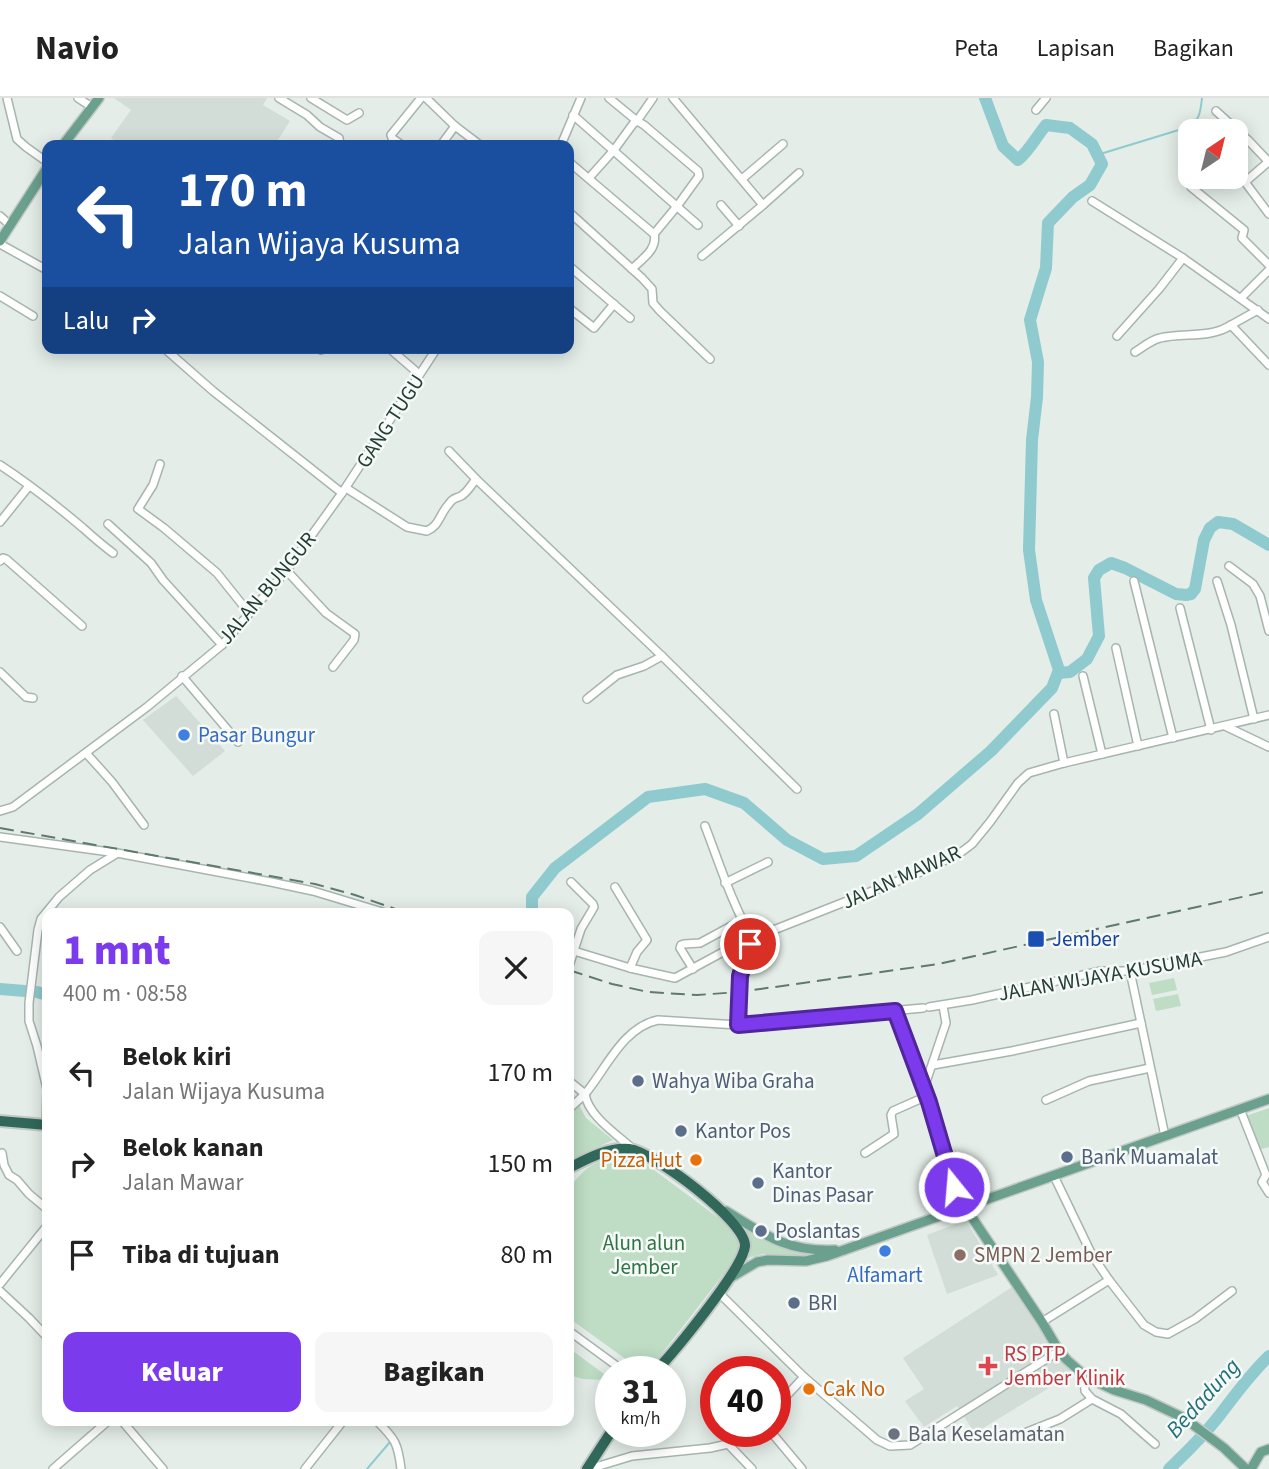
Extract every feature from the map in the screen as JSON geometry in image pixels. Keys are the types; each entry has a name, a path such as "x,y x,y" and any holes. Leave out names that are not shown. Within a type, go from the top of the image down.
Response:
{"highway":[{"path":"0,1121 42,1125"},
{"path":"574,1166 610,1151 634,1150 666,1167 715,1205 741,1233 745,1243 744,1251 730,1278 668,1356"},
{"path":"588,1469 602,1447"}],"main road":[{"path":"67,140 99,98"},
{"path":"0,242 42,176"},
{"path":"730,1278 757,1262 806,1261 827,1256 1269,1099"},
{"path":"715,1205 765,1235 788,1245 815,1250 847,1249"},
{"path":"965,1207 1059,1351 1084,1375 1114,1391 1146,1400 1184,1418 1224,1448 1246,1469"},
{"path":"1251,1469 1261,1452 1269,1449"}],"street":[{"path":"7,98 18,139 42,158"},
{"path":"78,98 92,107"},
{"path":"279,98 307,114 339,140"},
{"path":"395,140 391,135 421,98"},
{"path":"426,98 454,126 473,140"},
{"path":"563,140 581,98"},
{"path":"609,98 698,171 699,176 653,234"},
{"path":"589,178 653,98"},
{"path":"673,98 763,205"},
{"path":"1036,110 1046,98"},
{"path":"315,99 347,120 359,113"},
{"path":"1216,111 1225,119"},
{"path":"573,115 698,225"},
{"path":"444,140 454,126"},
{"path":"1248,140 1267,160 1248,179"},
{"path":"742,179 783,144"},
{"path":"574,166 656,239 655,245 632,269"},
{"path":"702,256 799,173"},
{"path":"1248,186 1269,214"},
{"path":"1193,189 1244,230 1242,238 1269,265"},
{"path":"1092,201 1183,258 1269,319"},
{"path":"721,205 739,226"},
{"path":"0,216 10,225"},
{"path":"574,217 652,289 653,303 710,359"},
{"path":"0,242 42,267"},
{"path":"1117,336 1183,258"},
{"path":"574,270 630,318"},
{"path":"1241,298 1269,270"},
{"path":"0,296 33,316"},
{"path":"574,312 594,328 614,304"},
{"path":"1135,352 1157,338 1212,333 1224,329 1258,310"},
{"path":"1231,325 1269,365"},
{"path":"171,354 213,391 344,490 407,527 418,531 431,530 446,506 455,497 463,495 476,479"},
{"path":"395,354 419,374"},
{"name":"GANG TUGU","path":"344,490 433,354"},
{"path":"449,451 797,789"},
{"path":"160,464 153,485 138,509 218,573 249,613"},
{"path":"0,465 113,553"},
{"path":"0,522 29,486"},
{"name":"JALAN BUNGUR","path":"0,811 13,807 86,753 222,645 286,570 344,490"},
{"path":"108,524 151,563 222,645"},
{"path":"0,561 5,559 82,626"},
{"path":"1229,566 1253,584 1260,596 1269,631"},
{"path":"286,570 326,613 355,634 355,640 333,667"},
{"path":"1134,581 1173,738"},
{"path":"1217,581 1231,625 1254,719"},
{"path":"1180,608 1211,730"},
{"path":"1116,648 1138,746"},
{"path":"587,699 617,675 645,666 662,656"},
{"path":"0,671 26,697 33,698"},
{"path":"182,676 238,742"},
{"path":"1083,676 1102,754"},
{"path":"1055,714 1064,763"},
{"name":"JALAN MAWAR","path":"574,951 675,978 734,946 752,942 766,933 918,873 960,853 972,844 1018,783 1029,773 1268,717"},
{"path":"1224,726 1269,747"},
{"path":"86,753 144,825"},
{"path":"705,826 740,918 752,942 740,976 738,1025"},
{"path":"0,837 117,853 313,891 369,908"},
{"path":"50,908 79,879 117,853"},
{"path":"726,883 768,862"},
{"path":"571,882 594,905 581,929 574,951"},
{"path":"615,887 647,938 630,968"},
{"path":"42,918 38,930 29,1021 42,1066"},
{"path":"692,969 681,945 700,943 735,924"},
{"path":"0,927 17,951"},
{"name":"JALAN WIJAYA KUSUMA","path":"574,1104 585,1094 626,1039 641,1026 658,1020 723,1026 943,1006 1101,971 1130,971 1226,953 1269,937"},
{"path":"1130,971 1165,1136"},
{"path":"865,1153 894,1134 892,1111 925,1092 946,1023 943,1006"},
{"path":"895,1011 925,1092 954,1187 965,1207"},
{"path":"933,1065 1141,1023"},
{"path":"1046,1100 1089,1081 1150,1068"},
{"path":"574,1084 585,1094 588,1106 596,1116 634,1150"},
{"path":"1240,1109 1266,1175 1262,1182 1269,1193"},
{"path":"2,1153 9,1175 42,1205"},
{"path":"1054,1176 1092,1255 1144,1325 1156,1332 1168,1334 1195,1319 1232,1291"},
{"path":"0,1284 42,1232"},
{"path":"1042,1322 1108,1280"},
{"path":"0,1292 42,1332"},
{"path":"719,1293 804,1377 877,1440 890,1446 909,1445 1059,1351"},
{"path":"574,1335 603,1356"},
{"path":"1084,1375 1085,1391 1092,1399 1121,1414 1156,1444"},
{"path":"791,1391 804,1377"},
{"path":"1022,1434 1060,1419 1092,1399"},
{"path":"53,1469 102,1426"},
{"path":"126,1426 163,1469"},
{"path":"305,1469 339,1426"},
{"path":"382,1426 398,1446 401,1469"},
{"path":"588,1469 632,1456 714,1447"},
{"path":"731,1447 752,1469"},
{"path":"784,1447 802,1469"}],"shaded area":[{"path":"114,98 267,98 263,105 290,121 278,140 114,140 111,138 131,110"},
{"name":"Pasar Bungur","path":"176,696 225,751 193,776 143,720"},
{"name":"SMPN 2 Jember","path":"966,1220 998,1275 947,1294 927,1235"},
{"name":"RS PTP Jember Klinik","path":"1012,1287 1072,1374 975,1433 957,1406 924,1427 905,1401 924,1389 903,1358"}],"green space":[{"path":"1174,978 1177,990 1152,995 1149,983"},
{"path":"1178,994 1181,1006 1156,1011 1153,999"},
{"path":"579,1105 586,1118 613,1140 574,1158 574,1110"},
{"path":"1269,1108 1269,1147 1258,1150 1246,1116"},
{"name":"Alun alun Jember","path":"620,1158 646,1164 736,1231 740,1245 736,1258 660,1356 621,1356 574,1322 574,1182 590,1166"},
{"path":"740,1223 776,1246 806,1254 818,1254 812,1257 763,1254 747,1258 749,1238"},
{"path":"574,1352 595,1367 595,1380 574,1376"}],"waterway":[{"path":"532,908 532,897 555,868 648,797 705,789 744,803 787,840 823,859 856,856 918,814 991,751 1052,688 1059,670 1036,600 1029,550 1032,440 1038,362 1030,320 1046,268 1048,223 1073,197 1090,185 1102,164 1092,144 1070,128 1046,125 1018,160 1003,146 985,98"},
{"path":"1097,155 1188,126 1198,117 1202,98"},
{"path":"1058,673 1070,672 1087,659 1099,636 1094,578 1099,570 1111,563 1176,594 1186,595 1195,589 1204,540 1210,528 1218,522 1233,524 1269,545"},
{"path":"0,989 42,994"},
{"name":"Bedadung","path":"1169,1469 1207,1430 1269,1356"},
{"path":"367,1469 390,1442"}],"railway":[{"path":"0,828 315,884 393,908"},
{"path":"574,972 648,992 697,995 739,992 938,964 1269,891"}],"place":[{"name":"Pasar Bungur","path":"184,735"},
{"name":"Jember","path":"1036,939"},
{"name":"Wahya Wiba Graha","path":"638,1081"},
{"name":"Kantor Pos","path":"681,1131"},
{"name":"Bank Muamalat","path":"1067,1157"},
{"name":"Pizza Hut","path":"696,1160"},
{"name":"Kantor Dinas Pasar","path":"758,1183"},
{"name":"Poslantas","path":"761,1231"},
{"name":"Alfamart","path":"885,1251"},
{"name":"SMPN 2 Jember","path":"960,1255"},
{"name":"BRI","path":"794,1303"},
{"name":"RS PTP Jember Klinik","path":"988,1366"},
{"name":"Cak No","path":"809,1389"},
{"name":"Bala Keselamatan","path":"894,1434"}],"route":[{"path":"750,944 740,976 738,1025 895,1011 929,1102 954,1187"}]}
